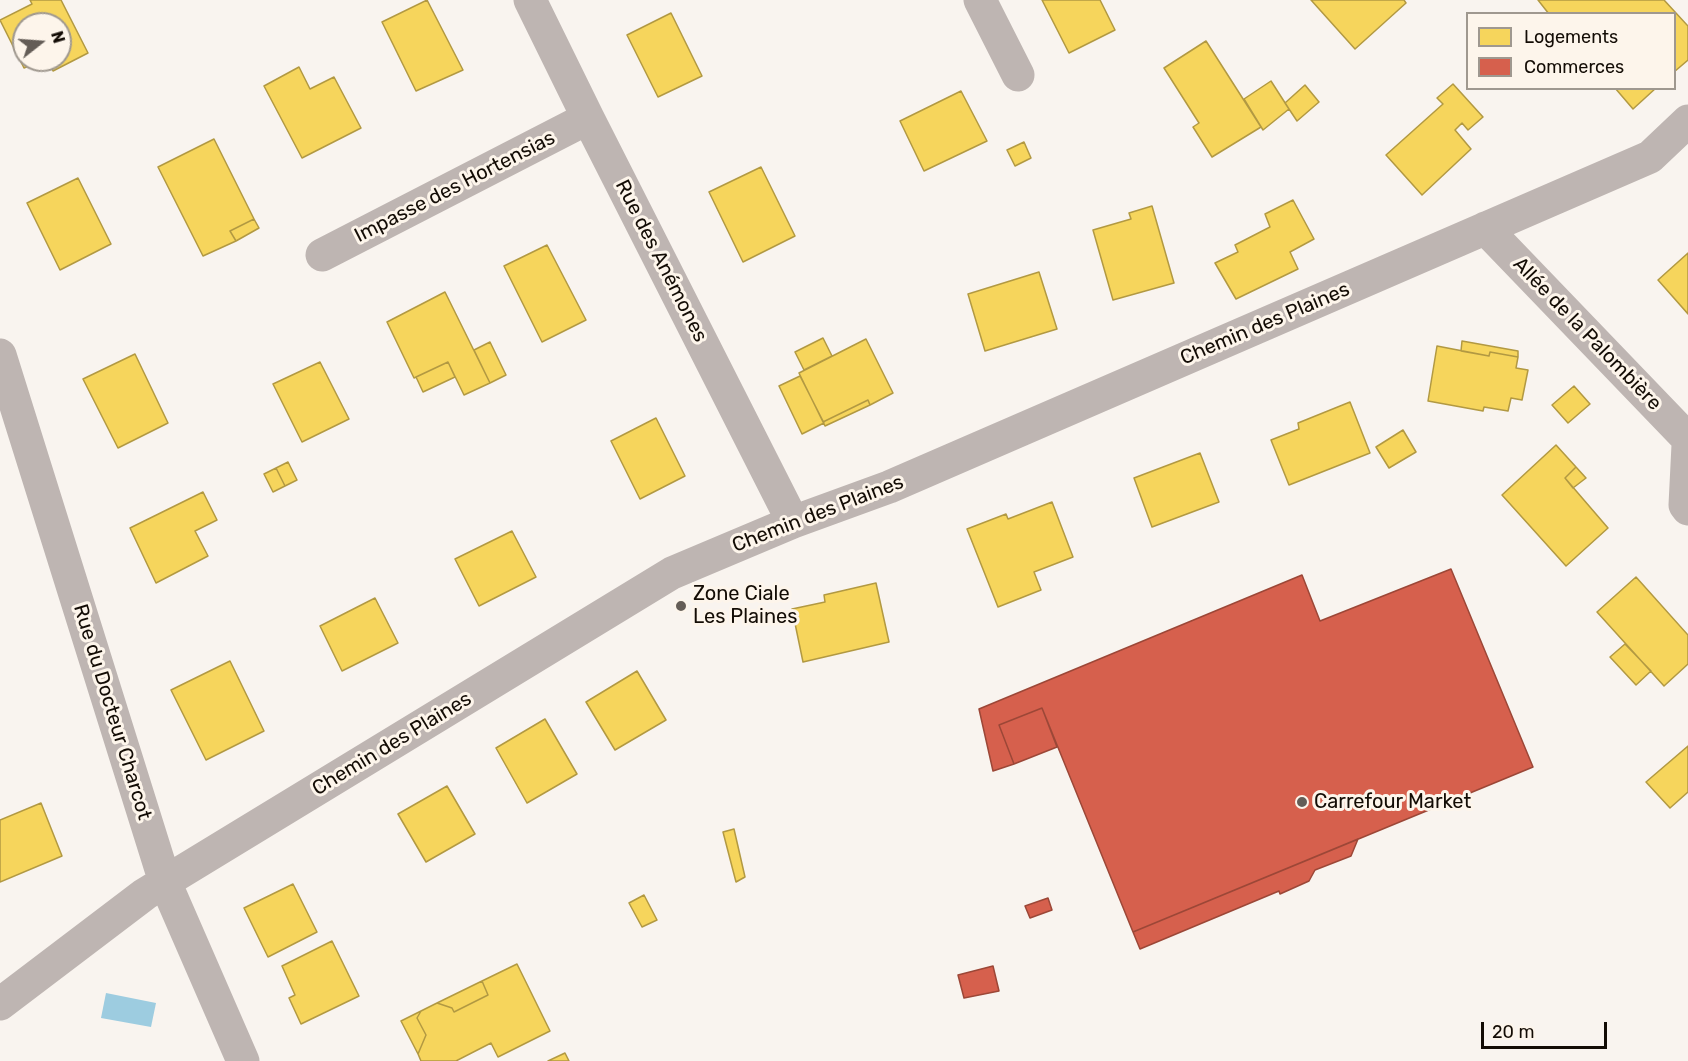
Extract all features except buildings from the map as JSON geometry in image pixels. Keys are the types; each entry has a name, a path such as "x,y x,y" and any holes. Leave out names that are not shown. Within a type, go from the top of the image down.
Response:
{"street":[{"name":"Rue des Anémones","path":"530,0 793,522"},
{"path":"980,0 1018,75"},
{"name":"Impasse des Hortensias","path":"322,255 588,118"},
{"name":"Chemin des Plaines","path":"0,1004 145,894 672,573 793,522 889,487 1650,157 1688,121"},
{"name":"Allée de la Palombière","path":"1485,228 1688,439"},
{"name":"Rue du Docteur Charcot","path":"0,355 165,882 243,1061"},
{"path":"1688,445 1685,505 1688,509"}],"water":[{"path":"106,993 156,1003 151,1027 101,1018"}],"place":[{"name":"Zone Ciale Les Plaines","path":"681,606"},
{"name":"Carrefour Market","path":"1302,802"}]}
